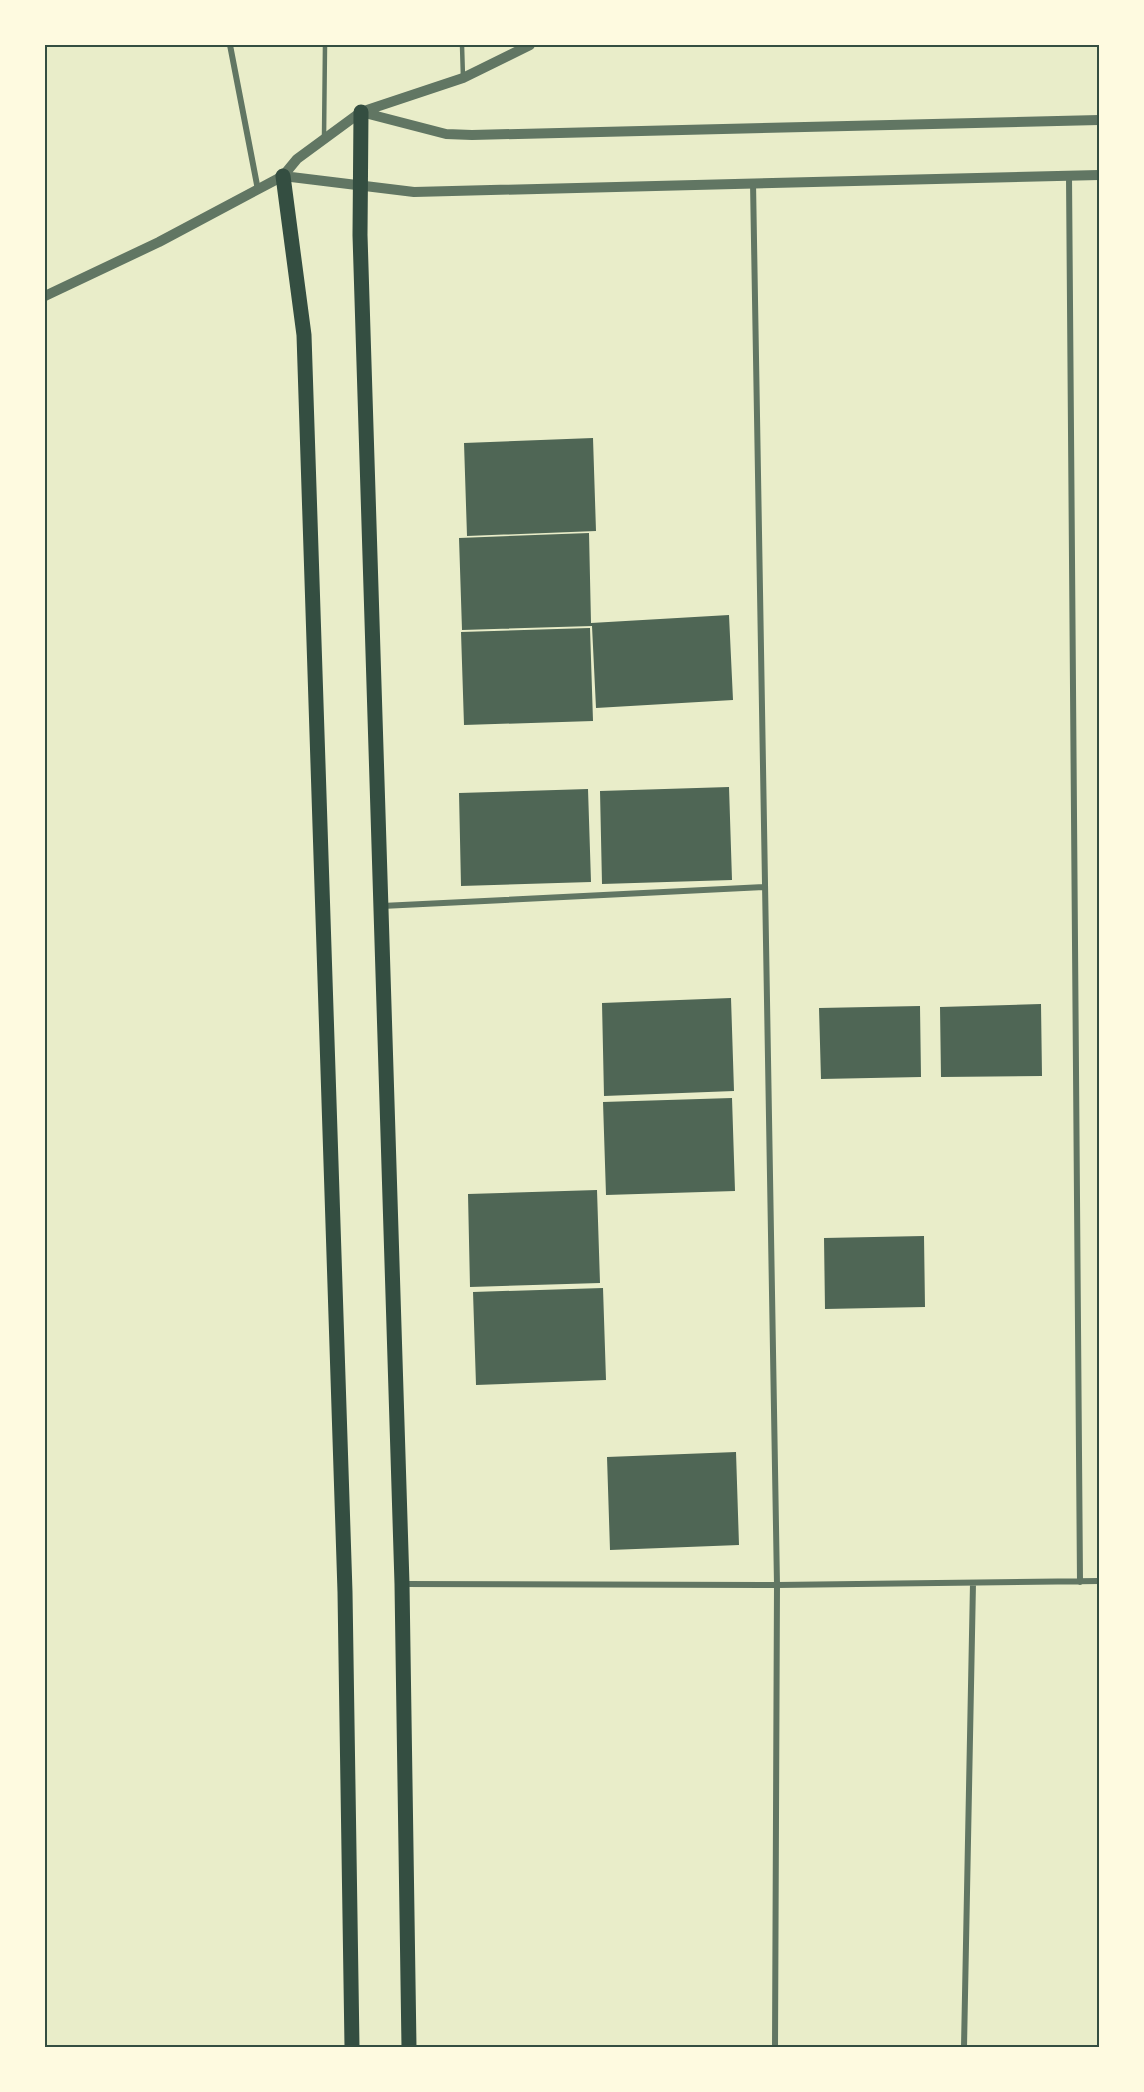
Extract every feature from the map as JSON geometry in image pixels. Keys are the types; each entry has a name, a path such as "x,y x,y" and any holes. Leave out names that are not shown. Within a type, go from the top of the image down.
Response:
{"main road":[{"path":"361,111 360,247 402,1584 409,2047"},
{"path":"283,176 304,335 345,1592 352,2047"}],"street":[{"path":"230,45 258,190"},
{"path":"45,296 159,242 283,176 297,159 361,111 463,78 530,45"},
{"path":"361,111 446,134 472,135 1099,120"},
{"path":"283,176 362,188 414,192 1099,175"},
{"path":"1069,176 1080,1582"},
{"path":"753,182 777,1585 775,2047"},
{"path":"381,906 765,887"},
{"path":"402,1584 777,1585 1099,1581"},
{"path":"964,2047 974,1582"}],"lane":[{"path":"324,141 325,45"},
{"path":"462,45 463,78"}],"building":[{"path":"593,438 596,531 467,536 464,443"},
{"path":"589,533 591,623 729,615 733,700 596,708 592,626 462,630 459,538"},
{"path":"590,628 593,721 464,725 461,632"},
{"path":"729,787 732,880 602,884 600,791"},
{"path":"588,789 591,882 461,886 459,793"},
{"path":"731,998 734,1091 604,1096 602,1003"},
{"path":"1041,1004 1042,1076 941,1077 940,1007"},
{"path":"920,1006 921,1077 821,1079 819,1008"},
{"path":"732,1098 735,1191 606,1195 603,1102"},
{"path":"597,1190 600,1283 470,1287 468,1194"},
{"path":"924,1236 925,1307 825,1309 824,1238"},
{"path":"603,1288 606,1380 476,1385 473,1292"},
{"path":"736,1452 739,1545 610,1550 607,1457"}]}
